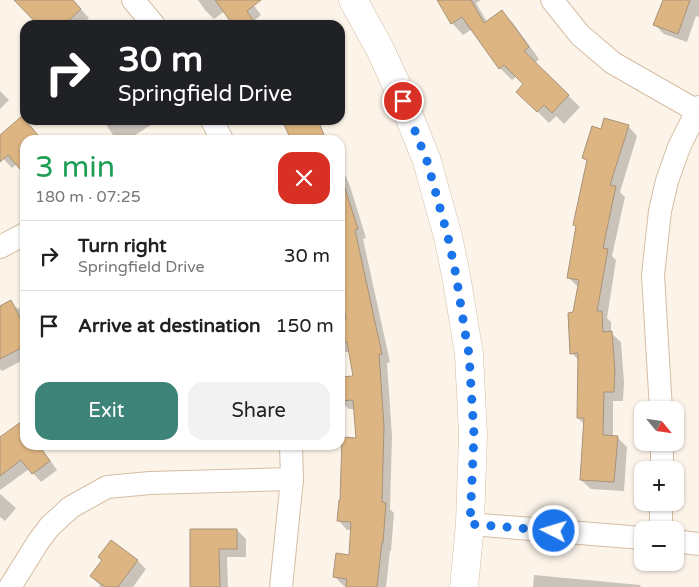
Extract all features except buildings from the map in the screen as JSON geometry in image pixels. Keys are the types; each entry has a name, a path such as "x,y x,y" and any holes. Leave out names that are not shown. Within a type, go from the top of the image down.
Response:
{"street":[{"path":"133,0 150,20"},
{"path":"353,0 380,49 427,161 448,237 456,275 469,354 474,435 470,524 464,587"},
{"path":"552,0 580,35 613,63 698,109 679,147 667,182 660,211 653,275 660,401"},
{"path":"0,247 20,237"},
{"path":"281,587 292,479 292,450"},
{"path":"10,587 50,526 71,507 107,487 150,483 292,479"},
{"path":"470,524 634,537"},
{"path":"684,542 699,544"}],"route":[{"path":"403,101 427,161 448,237 469,354 474,435 470,524 554,531"}]}
